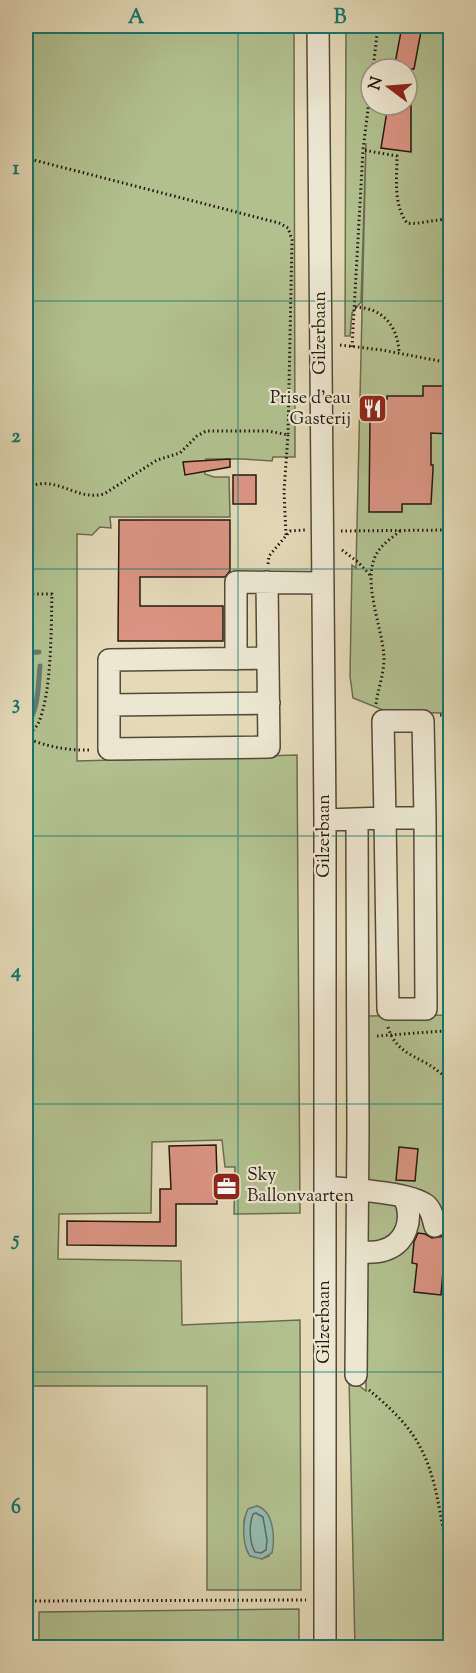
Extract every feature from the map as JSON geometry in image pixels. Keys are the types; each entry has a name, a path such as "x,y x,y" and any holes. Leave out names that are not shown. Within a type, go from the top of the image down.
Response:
{"street":[{"name":"Gilzerbaan","path":"318,26 325,820 325,1647"},
{"path":"236,659 236,582 323,583"},
{"path":"267,582 269,704 269,747 109,749 110,660 268,658"},
{"path":"109,705 269,704"},
{"path":"382,721 423,721 426,1009 388,1009 382,721"},
{"path":"325,820 425,818"},
{"path":"356,1375 357,819"},
{"path":"325,1187 404,1197 425,1204 431,1212 435,1226"},
{"path":"357,1252 382,1251 401,1240 410,1216 404,1197"}],"path":[{"path":"374,57 378,26"},
{"path":"352,347 363,150 367,117"},
{"path":"363,150 397,156 397,190 400,209 407,223 450,219"},
{"path":"26,158 192,199 279,223 288,228 292,240 288,435 284,491 286,535"},
{"path":"355,307 375,310 391,323 396,332 399,353"},
{"path":"321,343 399,353 450,363"},
{"path":"26,501 27,489 47,482 95,496 113,490 157,460 180,453 197,435 206,431 269,431 288,435"},
{"path":"382,721 375,707 384,659 372,594 372,576 374,559 379,550 401,530"},
{"path":"267,582 269,556 290,531 450,530"},
{"path":"340,549 372,576"},
{"path":"26,584 30,594 52,594 46,694 37,727 26,738 37,744 78,750 109,749"},
{"path":"388,1009 387,1022 390,1034 398,1047 426,1063 450,1081"},
{"path":"357,1038 443,1031 450,1026"},
{"path":"450,1134 446,1191 450,1202"},
{"path":"356,1375 358,1380 382,1401 418,1443 431,1473 445,1539"},
{"path":"26,1601 311,1600"}],"green space":[{"path":"26,26 294,26 295,457 273,457 272,461 206,459 205,474 214,477 229,477 230,517 110,517 111,528 100,527 92,535 77,534 77,761 297,755 300,1213 234,1214 235,1167 225,1167 222,1140 152,1142 151,1213 59,1214 58,1259 181,1261 182,1325 300,1320 301,1590 207,1590 207,1386 26,1386","holes":["257,1506 269,1556 262,1559 246,1547 244,1520 248,1509"]},
{"path":"346,26 450,26 450,1647 355,1647 349,1378 366,1391 367,1016 447,1015 443,713 388,712 353,698 350,676 352,565 356,568 366,143 361,302 352,313 350,336 345,336"},
{"path":"299,1609 299,1647 39,1647 39,1612"}],"water":[{"path":"257,1506 267,1513 273,1533 272,1553 262,1559 250,1556 244,1539 246,1514 248,1509"}],"building":[{"path":"402,26 422,26 416,57 396,57"},
{"path":"386,117 411,117 411,152 381,148"},
{"path":"423,386 450,386 450,434 431,433 433,470 431,504 402,504 402,512 369,512 370,419 366,419 365,399 387,399 387,396 423,396"},
{"path":"230,459 230,467 185,475 183,462"},
{"path":"233,475 256,475 256,504 233,504"},
{"path":"119,520 230,520 230,571 225,577 140,577 140,606 223,606 223,641 118,641"},
{"path":"216,1145 217,1175 233,1175 233,1197 217,1197 217,1204 176,1204 176,1246 67,1245 67,1221 160,1222 160,1189 171,1189 169,1146"},
{"path":"399,1147 418,1149 415,1181 396,1180"},
{"path":"418,1233 432,1238 446,1236 441,1295 414,1292 417,1264 412,1263 414,1242"}],"waterway":[{"path":"26,653 39,652"},
{"path":"26,725 36,705 40,666"}],"place":[{"name":"Prise d'eau Gasterij","path":"372,409"},
{"name":"Sky Ballonvaarten","path":"226,1186"}]}
